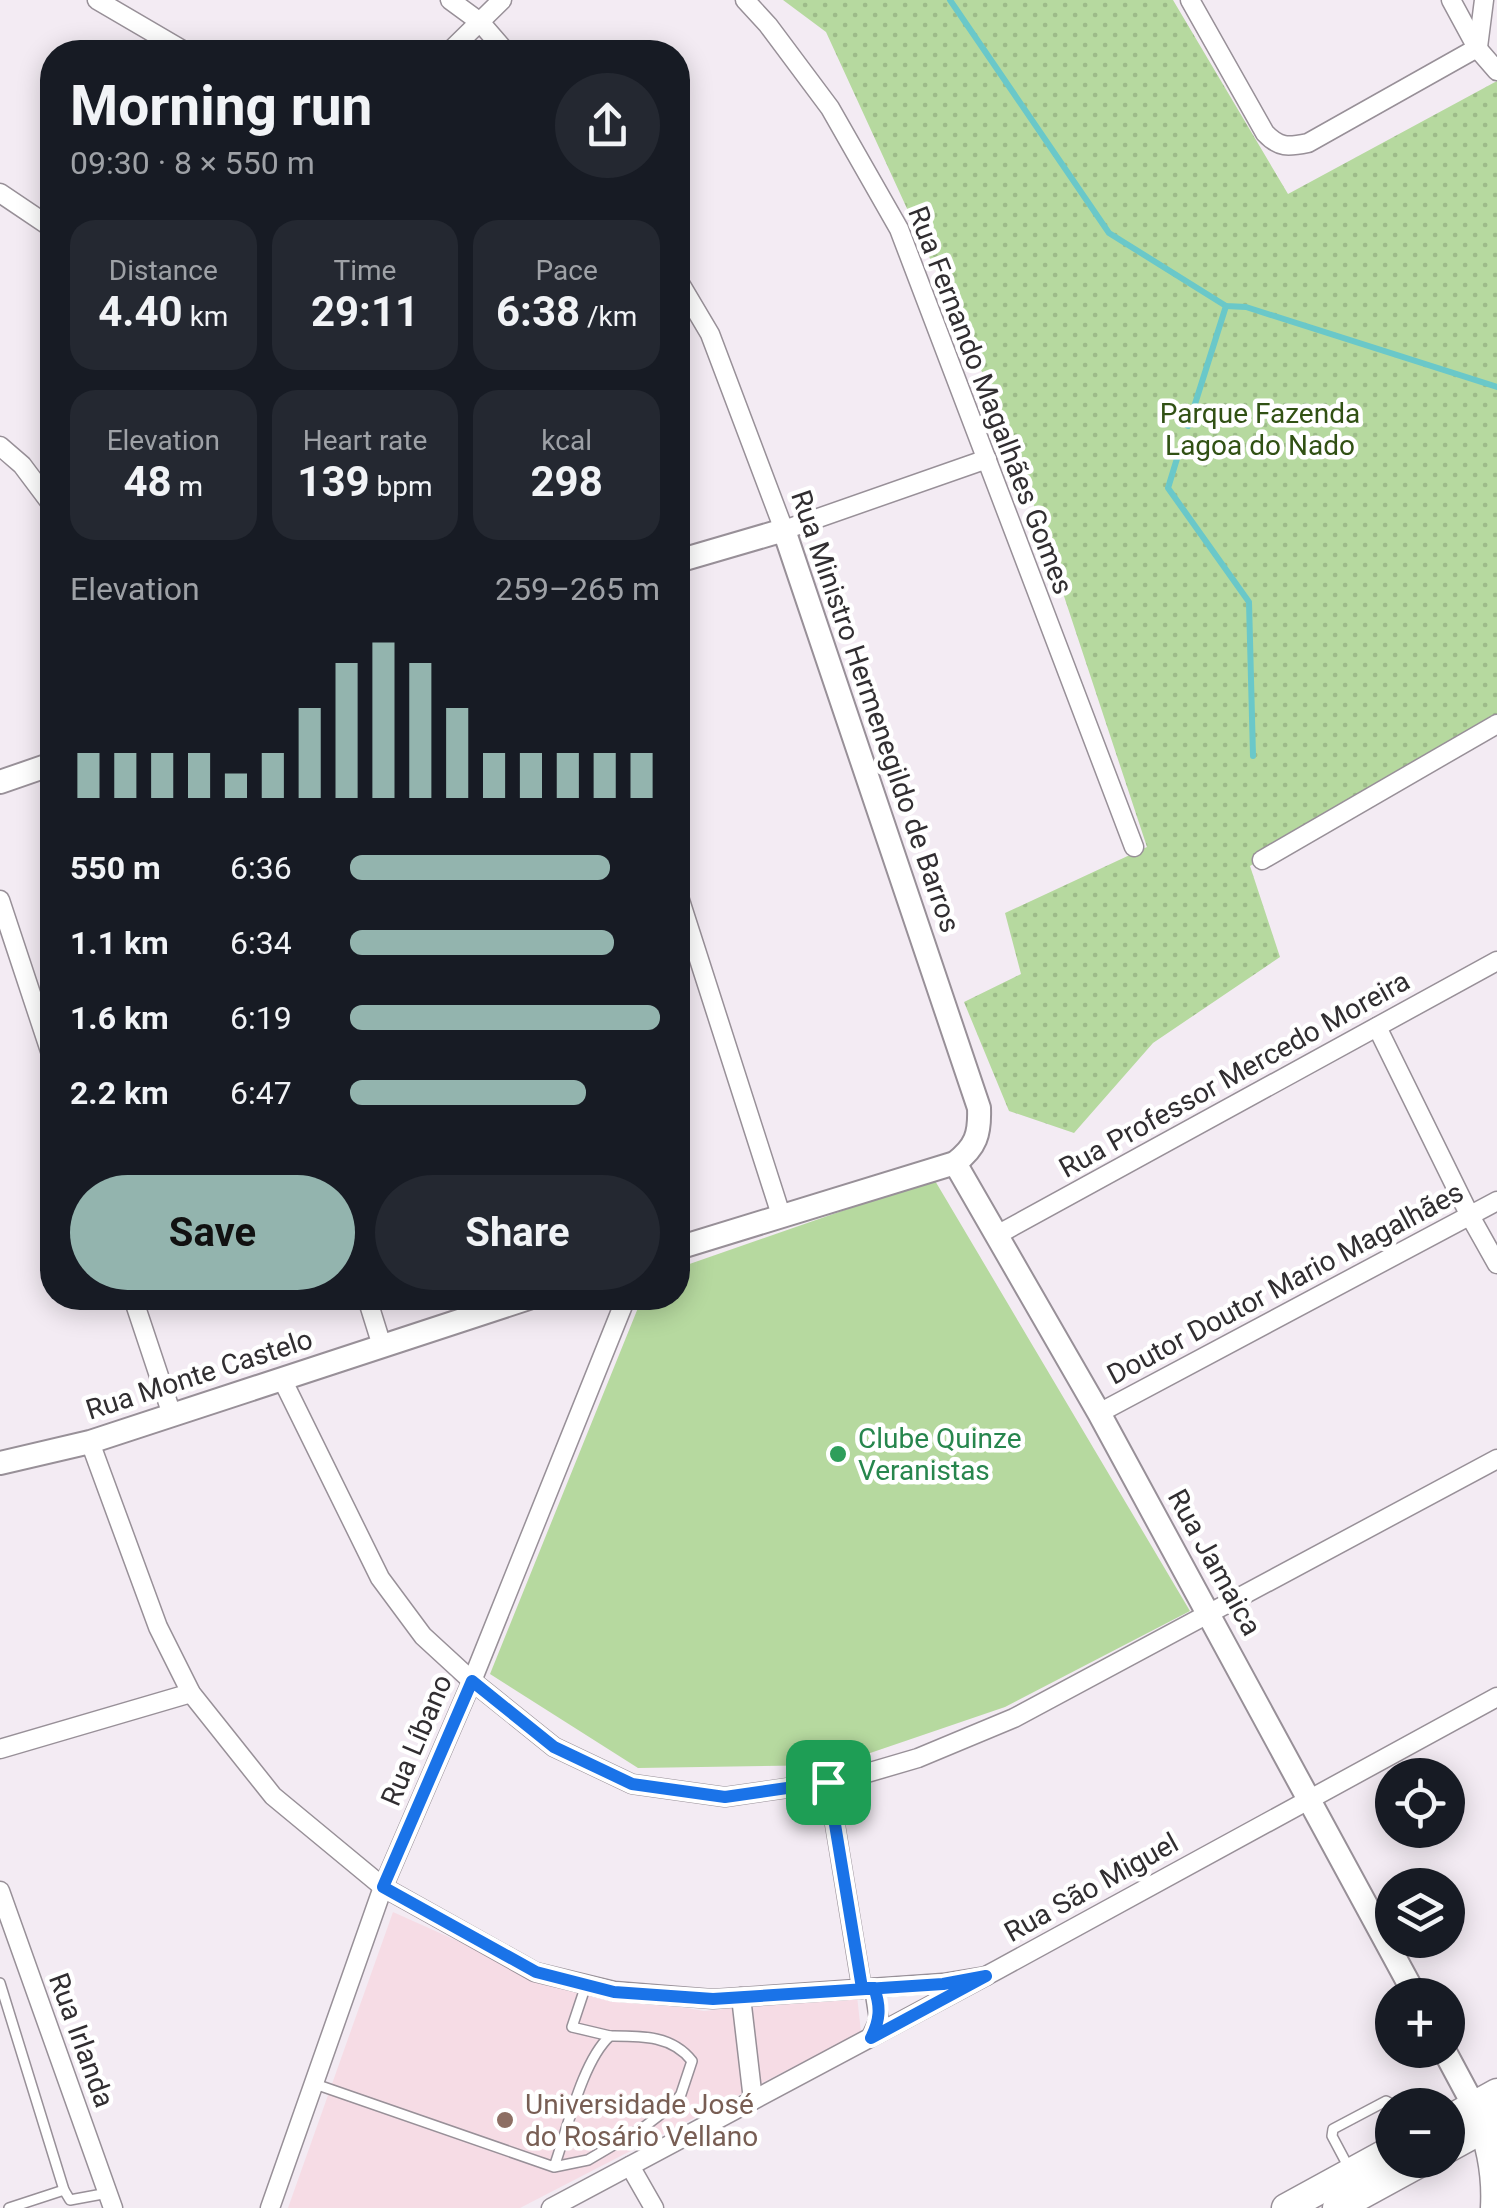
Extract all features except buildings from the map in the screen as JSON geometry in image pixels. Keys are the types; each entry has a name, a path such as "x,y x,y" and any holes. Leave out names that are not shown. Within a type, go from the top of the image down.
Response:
{"main road":[{"path":"1465,2133 1488,2112"},
{"path":"1488,2112 1495,2208"},
{"path":"1286,2208 1375,2155"},
{"path":"1337,2208 1392,2178"}],"street":[{"path":"97,0 165,40"},
{"path":"450,0 480,22 496,40"},
{"path":"461,40 502,0"},
{"name":"Rua Fernando Magalhães Gomes","path":"745,0 830,108 899,229 1134,848"},
{"path":"1190,0 1264,133 1286,147 1308,143 1478,48 1497,49"},
{"path":"1451,0 1478,48 1497,71"},
{"path":"1478,48 1484,0"},
{"path":"0,193 40,220"},
{"name":"Rua Ministro Hermenegildo de Barros","path":"690,300 710,334 784,530 979,1108 980,1130 972,1150 955,1163"},
{"path":"0,446 22,465 40,489"},
{"path":"690,557 784,530 987,459"},
{"path":"1262,860 1496,726"},
{"path":"0,782 40,768"},
{"path":"0,900 40,1021"},
{"path":"690,931 781,1214"},
{"name":"Rua Professor Mercedo Moreira","path":"997,1235 1497,961"},
{"path":"1377,1027 1497,1264"},
{"path":"690,1244 955,1163"},
{"name":"Rua Jamaica","path":"955,1163 1099,1413 1406,1978"},
{"name":"Doutor Doutor Mario Magalhães","path":"1099,1413 1497,1201"},
{"path":"137,1310 172,1415"},
{"path":"370,1310 382,1346"},
{"name":"Rua Monte Castelo","path":"0,1463 90,1442 492,1310"},
{"name":"Rua Líbano","path":"270,2208 383,1887 472,1681 621,1310"},
{"path":"282,1378 380,1578 423,1636 554,1747 632,1784 725,1797 828,1782 918,1758 1014,1718 1497,1459"},
{"path":"90,1442 158,1627 190,1693 273,1796 383,1887 536,1972 614,1992 713,1999 943,1984 986,1976"},
{"path":"0,1749 190,1693"},
{"name":"Rua São Miguel","path":"550,2208 1497,1697"},
{"path":"828,1782 868,1988 880,2020 871,2038"},
{"name":"Rua Irlanda","path":"0,1891 110,2200"},
{"path":"740,1997 754,2100"},
{"path":"1457,2068 1488,2112"},
{"path":"630,2166 654,2208"}],"lane":[{"path":"0,1984 64,2190 70,2200 110,2200"},
{"path":"314,2084 554,2168 588,2160 644,2127 681,2094 692,2061 673,2042 610,2036 572,2026 586,1985"},
{"path":"554,2168 586,2077 600,2045 610,2036"},
{"path":"1352,2172 1332,2136 1333,2129 1375,2107"},
{"path":"9,2208 64,2190"}],"shaded area":[{"name":"Universidade José do Rosário Vellano","path":"393,1912 540,1978 614,1996 704,2011 857,1996 861,2032 520,2208 288,2208"}],"green space":[{"name":"Parque Fazenda Lagoa do Nado","path":"783,0 1173,0 1288,194 1497,81 1497,716 1250,866 1280,957 1153,1043 1074,1133 1009,1111 964,1002 1021,974 1005,913 1147,847 1010,433 826,32"},
{"name":"Clube Quinze Veranistas","path":"934,1179 1190,1611 1005,1707 835,1765 638,1768 490,1674 637,1310 690,1310 690,1264"}],"waterway":[{"path":"950,0 1109,233 1226,306 1246,307 1497,387"},
{"path":"1188,426 1226,306"},
{"path":"1179,452 1168,488 1249,602 1253,756"}],"place":[{"name":"Clube Quinze Veranistas","path":"838,1454"},
{"name":"Universidade José do Rosário Vellano","path":"505,2120"}],"route":[{"path":"828,1782 725,1797 632,1784 554,1747 472,1681 383,1887 536,1972 614,1992 713,1999 862,1988 943,1984 986,1976 871,2038 880,2020 878,2000 874,1988 862,1988 828,1782"}]}
